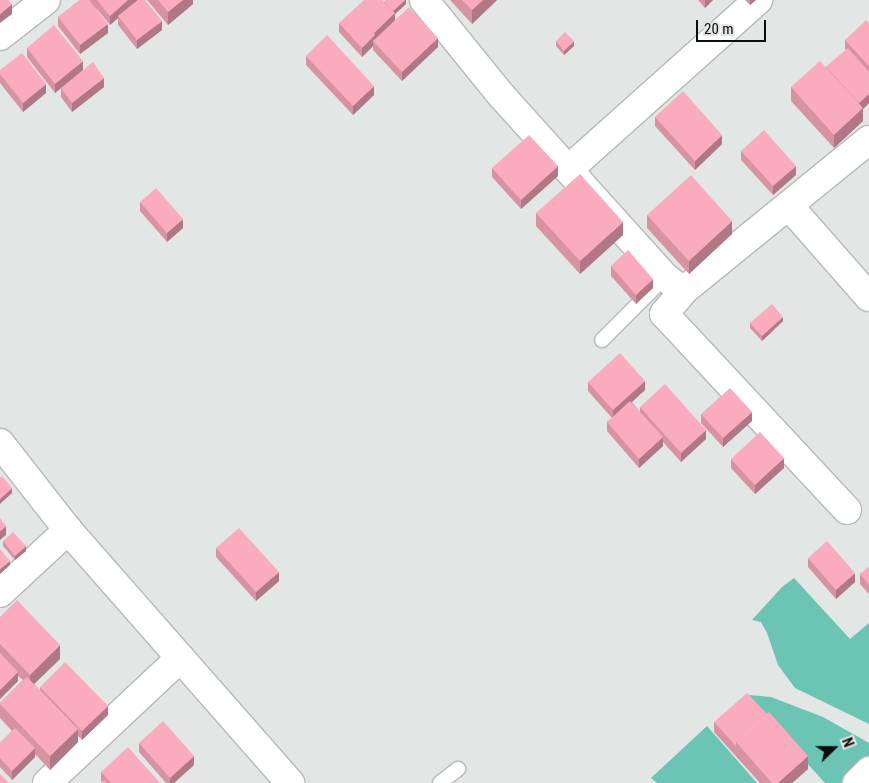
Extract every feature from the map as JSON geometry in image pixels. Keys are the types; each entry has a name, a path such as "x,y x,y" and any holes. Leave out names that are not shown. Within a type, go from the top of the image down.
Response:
{"street":[{"path":"424,0 501,96 674,284"},
{"path":"570,169 758,0"},
{"path":"0,36 33,4"},
{"path":"847,510 664,314 674,284 789,206 869,140"},
{"path":"789,206 869,297"},
{"path":"0,444 68,530 290,783"},
{"path":"0,593 68,530"},
{"path":"47,783 180,658"},
{"path":"857,783 869,771"}],"lane":[{"path":"602,340 674,284"},
{"path":"440,783 458,769"}],"green space":[{"path":"794,578 850,639 869,623 869,724 795,688 778,665 767,633 761,622 752,620 782,587"},
{"path":"749,695 771,697 823,717 869,743 869,765 848,783 825,783 747,697"},
{"path":"707,726 757,783 657,783 651,778"}],"building":[{"path":"0,0 8,0 12,4 0,14"},
{"path":"80,0 89,0 108,24 80,45 58,17"},
{"path":"97,0 128,0 110,16"},
{"path":"138,0 145,0 162,21 137,40 118,16"},
{"path":"158,0 183,0 168,12"},
{"path":"364,0 382,0 395,13 374,33 375,35 362,48 339,23"},
{"path":"405,0 393,11 384,1"},
{"path":"462,0 483,0 472,10"},
{"path":"409,7 438,38 402,72 373,41"},
{"path":"866,20 869,23 869,66 845,40"},
{"path":"54,25 83,61 55,84 27,48"},
{"path":"565,32 574,41 564,51 556,41"},
{"path":"327,35 374,86 353,106 306,56"},
{"path":"848,48 869,72 869,94 859,103 826,67"},
{"path":"22,53 46,84 23,103 0,74 0,70"},
{"path":"820,61 863,108 834,135 791,87"},
{"path":"93,62 104,78 72,103 61,88"},
{"path":"683,91 722,135 695,161 655,117"},
{"path":"764,130 796,166 773,186 741,151"},
{"path":"529,135 558,166 521,200 492,168"},
{"path":"580,174 623,222 580,261 536,213"},
{"path":"691,175 732,221 689,261 647,215"},
{"path":"156,188 183,219 167,233 140,202"},
{"path":"628,250 653,279 636,295 611,266"},
{"path":"772,304 783,317 762,336 750,323"},
{"path":"620,353 645,381 613,410 588,382"},
{"path":"665,384 706,430 681,453 640,407"},
{"path":"730,388 752,412 723,438 701,414"},
{"path":"630,401 663,437 639,459 607,422"},
{"path":"760,432 784,458 755,485 731,459"},
{"path":"2,476 12,488 0,499 0,478"},
{"path":"0,518 6,526 0,531"},
{"path":"239,528 279,572 256,592 216,548"},
{"path":"13,532 26,546 15,556 3,541"},
{"path":"827,541 855,573 836,590 808,558"},
{"path":"0,549 10,561 0,569"},
{"path":"869,567 869,585 860,574"},
{"path":"17,600 60,645 30,675 0,644 0,617"},
{"path":"0,653 18,672 0,690"},
{"path":"65,662 108,706 82,731 40,687"},
{"path":"27,677 78,729 50,756 0,704"},
{"path":"747,693 767,714 736,742 736,746 714,722"},
{"path":"769,712 808,756 778,783 772,783 736,742"},
{"path":"163,721 194,756 170,778 139,743"},
{"path":"15,728 35,748 12,771 0,758 0,743"},
{"path":"128,747 160,783 111,783 101,772"},
{"path":"0,774 9,783 0,783"}]}
